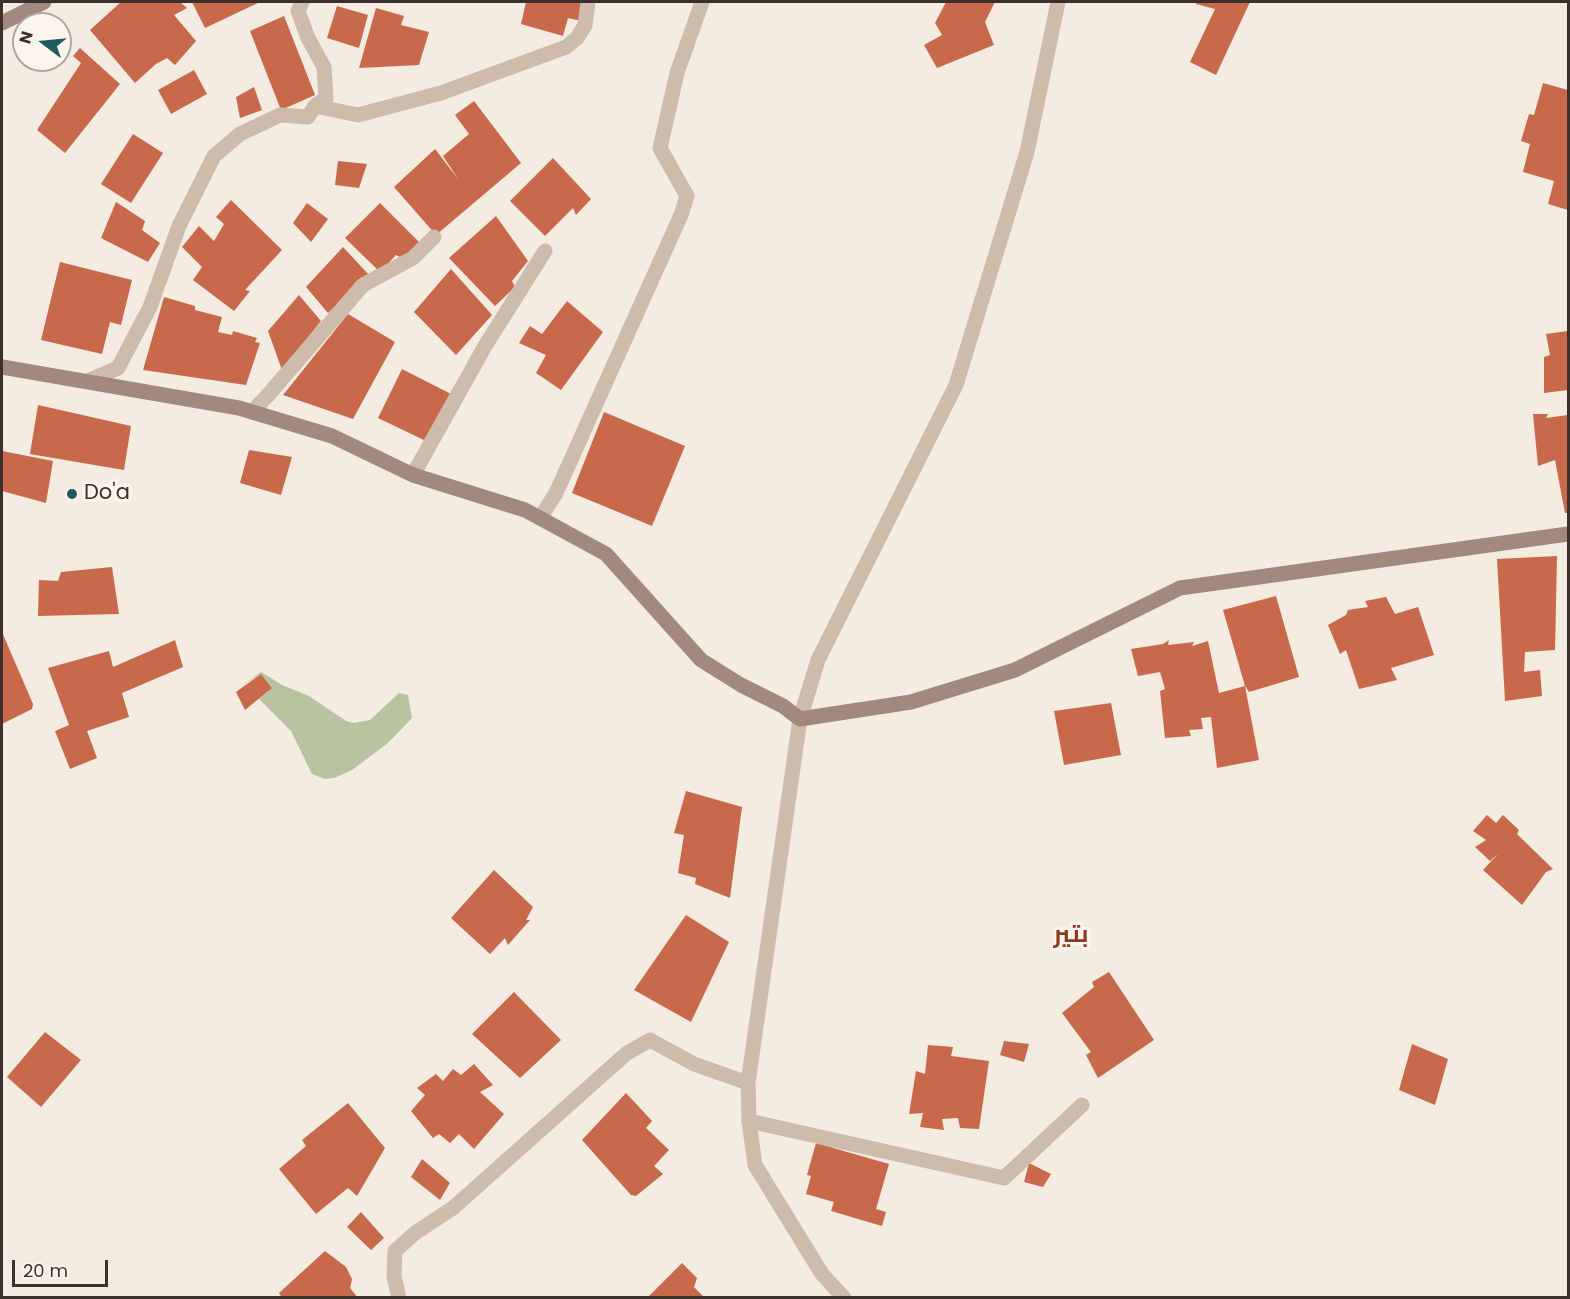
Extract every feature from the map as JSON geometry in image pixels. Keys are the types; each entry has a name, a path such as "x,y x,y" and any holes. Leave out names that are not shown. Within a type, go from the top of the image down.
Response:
{"street":[{"path":"2,23 44,2"},
{"path":"90,380 118,368 150,307 179,226 214,156 240,134 280,115 308,117 315,106 326,98 324,67 308,38 298,10 302,2"},
{"path":"315,106 358,115 441,93 566,47 578,38 585,25 588,2"},
{"path":"540,518 556,493 681,215 687,196 660,148 677,73 702,2"},
{"path":"844,1298 822,1274 755,1165 749,1122 748,1083 800,719 818,660 956,385 1027,152 1058,2"},
{"path":"252,412 363,285 413,258 434,237"},
{"path":"414,475 485,346 545,251"},
{"path":"2,367 90,380 252,412 332,436 414,475 525,510 606,554 701,660 741,685 783,706 800,719 910,702 1016,670 1180,588 1569,534"},
{"path":"399,1298 394,1276 395,1251 415,1233 453,1208 627,1053 650,1040 694,1064 748,1083"},
{"path":"749,1122 1004,1178 1082,1105"}],"green space":[{"path":"261,672 282,685 309,696 346,721 354,723 370,720 399,693 408,695 412,718 388,743 352,770 334,778 325,779 312,774 291,731 259,699 272,688 261,674 243,685"}],"building":[{"path":"121,2 180,2 187,8 174,15 196,41 175,65 167,58 156,64 135,83 90,30"},
{"path":"192,2 260,2 205,28"},
{"path":"526,2 583,2 581,21 568,18 563,36 521,24"},
{"path":"946,2 995,2 985,22 994,45 937,68 924,45 942,35 935,23"},
{"path":"1196,2 1250,2 1216,75 1190,62 1215,9 1196,4"},
{"path":"337,6 368,15 359,48 327,38"},
{"path":"376,8 404,16 401,25 429,32 419,65 359,68"},
{"path":"284,16 315,95 281,110 250,31"},
{"path":"80,48 120,84 65,153 37,130 81,63 73,56"},
{"path":"194,70 207,94 171,114 158,90"},
{"path":"1543,83 1568,90 1568,210 1548,204 1554,181 1523,172 1530,144 1521,141 1529,114 1534,115"},
{"path":"254,87 262,110 240,118 236,97"},
{"path":"474,101 521,163 436,235 394,187 435,149 458,179 443,156 469,134 455,115"},
{"path":"133,134 163,153 131,203 101,184"},
{"path":"553,158 591,199 576,215 573,208 545,236 510,201"},
{"path":"338,161 367,164 359,188 335,185"},
{"path":"231,200 282,250 245,290 250,291 234,311 193,280 202,267 182,247 199,226 214,241 224,224 216,217"},
{"path":"116,202 145,221 142,230 160,243 148,262 101,238"},
{"path":"307,203 328,219 311,242 293,223"},
{"path":"380,203 420,243 404,259 396,255 380,272 345,238"},
{"path":"496,216 528,261 512,281 515,287 495,306 449,258"},
{"path":"343,247 369,275 328,313 306,287"},
{"path":"60,262 132,280 121,325 110,322 102,354 41,340"},
{"path":"451,269 492,315 456,355 414,312"},
{"path":"299,295 321,321 282,370 268,331"},
{"path":"164,297 195,306 195,310 222,317 218,332 232,335 233,331 257,338 255,342 260,343 246,385 143,370"},
{"path":"567,301 603,332 561,390 536,373 546,355 519,343 530,326 542,334"},
{"path":"348,314 395,342 353,419 283,395"},
{"path":"1568,331 1568,390 1544,393 1544,357 1550,355 1546,334"},
{"path":"402,369 451,394 426,441 378,418"},
{"path":"38,405 131,426 124,470 30,454"},
{"path":"604,412 685,446 652,526 572,493"},
{"path":"1533,414 1548,414 1546,418 1568,415 1568,513 1565,513 1555,460 1538,466"},
{"path":"249,450 292,457 281,495 240,483"},
{"path":"2,451 53,461 46,503 2,491"},
{"path":"1557,556 1555,650 1525,652 1524,672 1540,670 1542,696 1505,701 1497,559"},
{"path":"112,567 119,614 38,616 39,580 58,581 61,572"},
{"path":"1276,596 1299,677 1249,692 1245,686 1223,610"},
{"path":"1386,597 1395,614 1418,607 1434,655 1391,668 1397,680 1359,689 1346,650 1340,654 1328,625 1346,615 1348,610 1368,607 1365,601"},
{"path":"2,632 33,704 32,709 2,724"},
{"path":"175,640 183,667 122,693 129,717 87,731 97,758 70,769 55,731 69,725 48,668 109,651 113,667"},
{"path":"1169,640 1168,645 1194,642 1192,646 1208,641 1219,693 1245,686 1259,760 1217,768 1211,717 1201,718 1203,729 1189,730 1191,736 1165,738 1160,691 1165,689 1160,672 1138,676 1131,649 1163,644"},
{"path":"261,674 272,688 245,710 236,692"},
{"path":"1111,703 1121,755 1064,765 1054,711"},
{"path":"686,791 742,807 730,898 695,884 696,878 678,873 684,835 674,833"},
{"path":"1487,815 1496,823 1503,815 1519,830 1517,834 1553,869 1546,872 1522,905 1483,870 1498,854 1490,861 1475,847 1486,840 1473,831"},
{"path":"494,870 533,907 526,920 530,920 508,945 505,938 490,954 451,918"},
{"path":"686,915 729,942 691,1022 634,990"},
{"path":"1109,972 1154,1040 1098,1078 1086,1055 1091,1052 1062,1013 1094,987 1092,982"},
{"path":"514,992 561,1040 520,1078 472,1034"},
{"path":"45,1032 81,1060 41,1107 7,1077"},
{"path":"1004,1041 1029,1044 1024,1062 1000,1055"},
{"path":"1412,1044 1448,1059 1435,1105 1399,1090"},
{"path":"928,1045 953,1047 951,1056 989,1061 979,1129 960,1128 958,1118 942,1119 944,1130 920,1127 923,1113 909,1114 916,1071 925,1074"},
{"path":"474,1064 493,1085 480,1092 504,1114 474,1149 459,1134 450,1143 439,1134 433,1138 411,1111 425,1095 417,1088 436,1074 443,1081 453,1069 461,1075"},
{"path":"626,1093 652,1121 646,1128 669,1150 654,1166 663,1174 636,1196 631,1195 582,1140"},
{"path":"348,1103 385,1148 357,1196 348,1188 316,1214 279,1169 306,1146 302,1140"},
{"path":"816,1143 889,1164 876,1209 886,1212 882,1226 831,1211 834,1202 806,1194 811,1176 807,1175"},
{"path":"422,1159 450,1183 440,1200 411,1177"},
{"path":"1029,1163 1051,1174 1043,1187 1024,1182"},
{"path":"361,1212 384,1238 371,1250 347,1227"},
{"path":"325,1251 346,1267 352,1279 350,1288 358,1298 282,1298 279,1293"},
{"path":"682,1263 697,1278 694,1287 705,1298 647,1298"}],"place":[{"name":"Do'a","path":"72,494"}],"district":[{"name":"بتير","path":"1071,936"}]}
